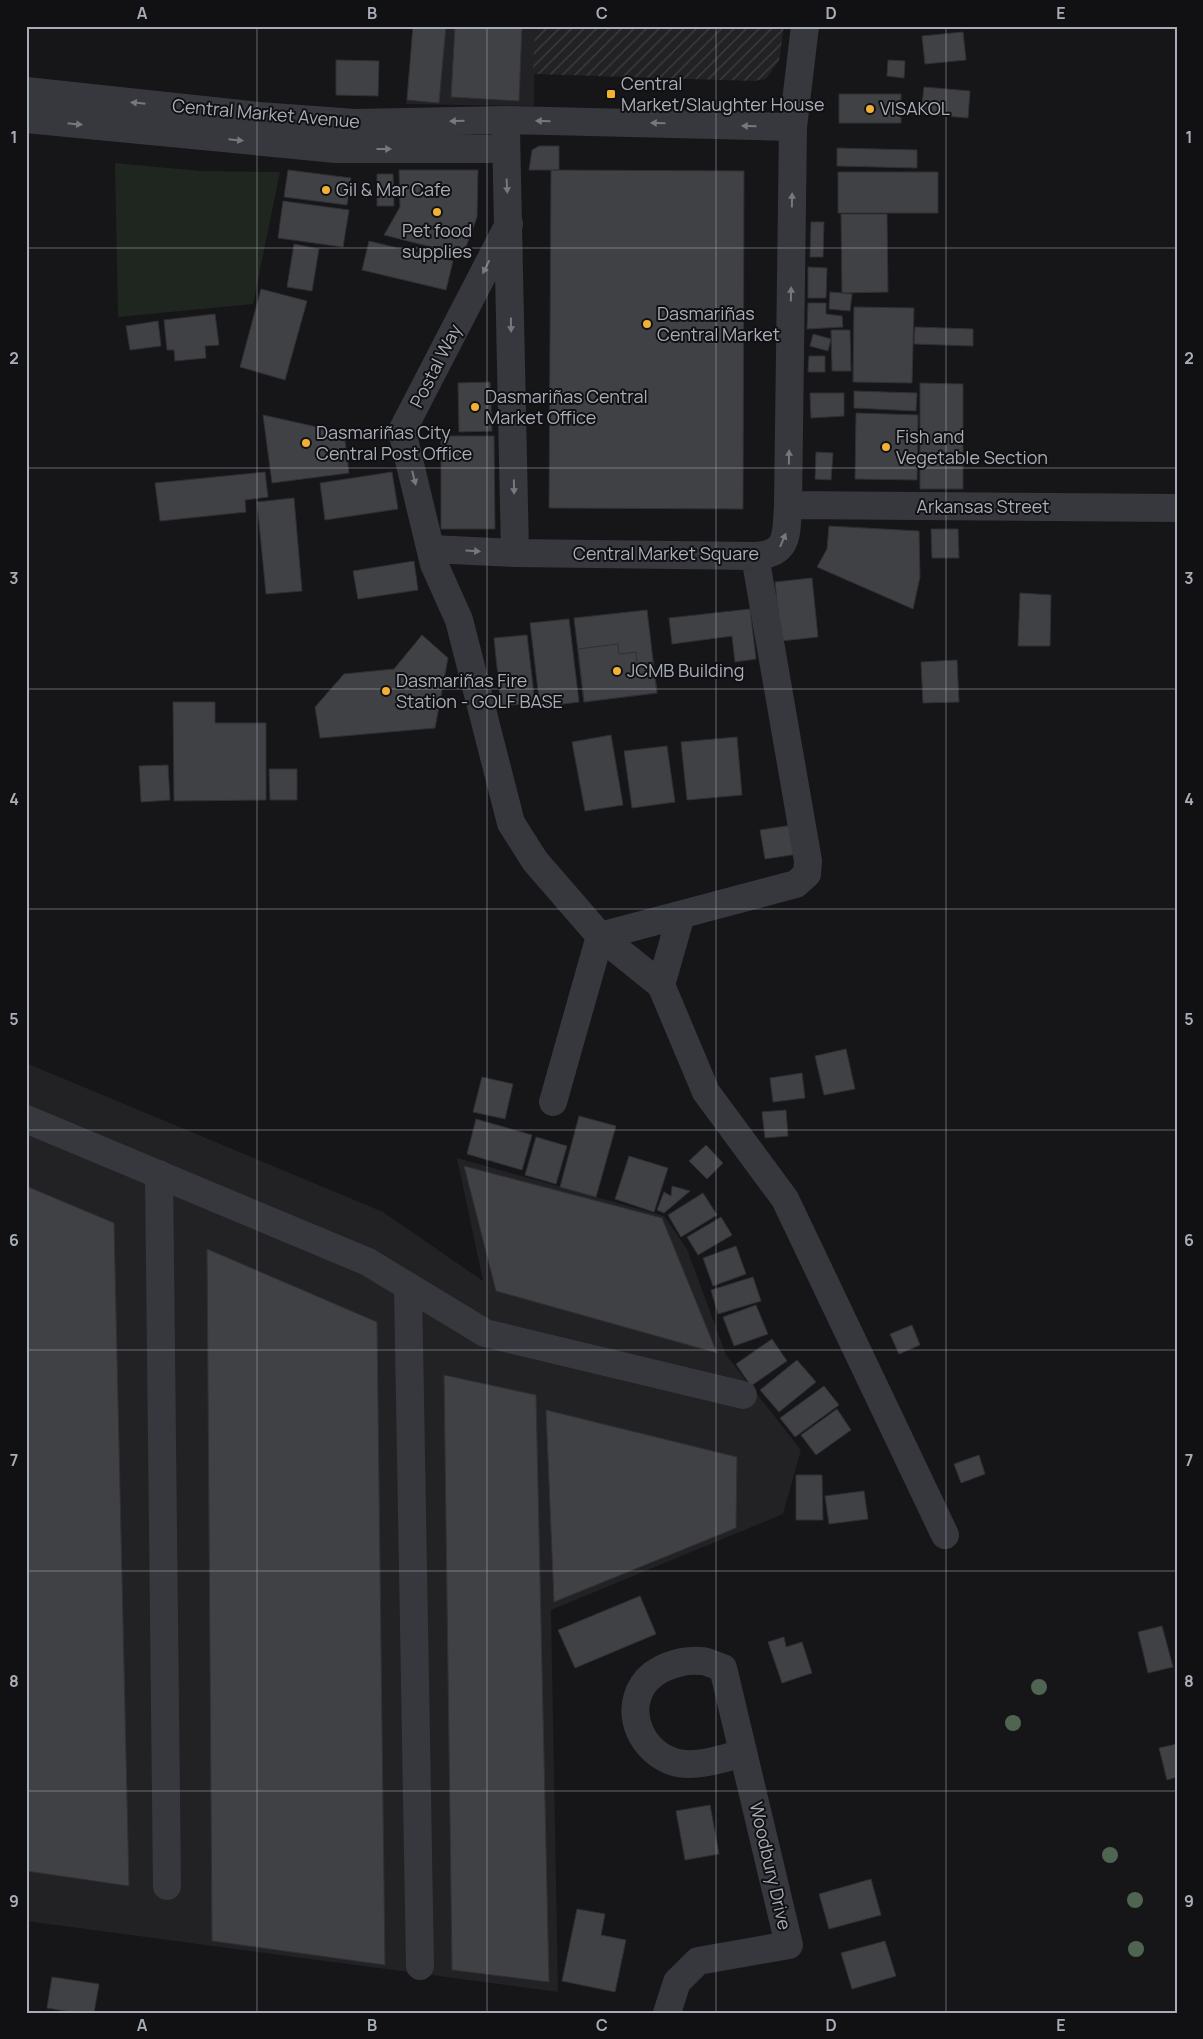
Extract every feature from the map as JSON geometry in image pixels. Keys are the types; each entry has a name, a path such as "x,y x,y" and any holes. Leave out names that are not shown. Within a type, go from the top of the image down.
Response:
{"street":[{"name":"Central Market Square","path":"515,553 756,556 768,555 782,546 786,537 788,505 793,127 805,26"},
{"name":"Central Market Avenue","path":"26,91 259,116 355,123 506,120"},
{"name":"Central Market Avenue","path":"26,119 336,149 505,149"},
{"path":"431,549 515,553 509,224 505,149 506,120 793,127"},
{"name":"Postal Way","path":"509,224 402,431 434,564 459,620 511,823 535,861 600,936 661,985"},
{"name":"Arkansas Street","path":"788,505 1177,508"},
{"path":"553,1102 600,936 796,884 808,874 808,861 756,556"},
{"path":"681,915 661,985 706,1092 785,1199 945,1535"},
{"path":"26,1119 368,1262 485,1333 743,1395"},
{"path":"159,1174 167,1886"},
{"path":"408,1286 420,1966"},
{"name":"Woodbury Drive","path":"667,2013 677,1982 698,1961 789,1945 742,1753"}],"shaded area":[{"path":"413,26 535,26 534,106 406,104"},
{"path":"535,26 784,26 779,61 766,79 754,81 533,74"},
{"path":"115,163 200,171 280,172 253,304 118,317"},
{"path":"26,1063 383,1212 483,1281 457,1158 664,1216 687,1249 726,1355 801,1450 783,1514 551,1610 558,1992 26,1921"}],"building":[{"path":"413,26 446,26 439,103 407,100"},
{"path":"455,26 522,26 519,101 451,97"},
{"path":"963,32 966,60 925,64 922,36"},
{"path":"336,60 379,61 378,96 336,95"},
{"path":"888,60 905,61 904,78 887,76"},
{"path":"924,87 970,91 968,118 921,114"},
{"name":"VISAKOL","path":"839,94 901,94 901,123 839,123"},
{"path":"539,146 559,146 559,170 529,170 532,150"},
{"path":"837,148 917,150 917,168 837,166"},
{"name":"Gil & Mar Cafe","path":"288,170 351,178 347,205 284,197"},
{"name":"Pet food supplies","path":"399,170 478,170 477,217 463,255 384,235 400,207"},
{"name":"Dasmariñas Central Market","path":"551,170 744,171 743,509 549,508"},
{"path":"838,172 938,172 938,213 838,213"},
{"path":"377,174 393,174 394,206 377,206"},
{"path":"283,201 349,210 343,247 278,238"},
{"path":"841,214 887,214 888,292 842,293"},
{"path":"811,222 824,222 823,257 810,257"},
{"path":"369,241 453,261 446,290 362,270"},
{"path":"294,244 319,249 312,291 287,287"},
{"path":"808,267 827,268 826,298 808,298"},
{"path":"261,289 307,301 285,380 240,367"},
{"path":"830,292 852,294 850,311 829,309"},
{"path":"808,303 826,303 826,314 842,316 843,327 807,329"},
{"path":"854,307 914,308 912,383 853,382"},
{"path":"215,314 219,345 205,346 206,358 175,361 174,350 167,350 164,320"},
{"path":"158,321 161,346 130,350 126,326"},
{"path":"915,327 973,329 973,346 914,344"},
{"path":"831,330 850,330 851,371 832,371"},
{"path":"813,334 831,339 828,351 810,346"},
{"path":"809,356 825,356 825,372 808,372"},
{"name":"Dasmariñas Central Market Office","path":"490,382 492,431 459,432 458,383"},
{"path":"920,383 963,384 963,489 920,489"},
{"path":"854,391 917,393 916,411 854,408"},
{"path":"810,393 844,393 844,416 811,418"},
{"name":"Fish and Vegetable Section","path":"856,413 918,415 917,480 855,479"},
{"name":"Dasmariñas City Central Post Office","path":"263,415 344,433 349,473 272,483"},
{"path":"441,436 494,436 495,529 441,529"},
{"path":"816,452 833,453 831,480 815,479"},
{"path":"265,472 268,497 245,500 246,512 160,521 155,483"},
{"path":"392,472 398,509 325,520 320,483"},
{"path":"294,498 302,591 266,594 257,502"},
{"path":"829,526 919,531 920,577 913,609 817,567 827,549"},
{"path":"931,529 958,529 959,558 932,558"},
{"path":"414,561 418,590 358,599 353,571"},
{"path":"812,578 818,637 781,641 775,582"},
{"path":"1020,593 1051,595 1050,646 1018,646"},
{"path":"750,609 756,659 735,662 732,636 672,644 669,618"},
{"name":"JCMB Building","path":"647,610 657,693 584,702 574,618"},
{"path":"569,619 579,702 540,707 530,623"},
{"name":"Dasmariñas Fire Station - GOLF BASE","path":"422,635 448,658 435,728 320,738 315,707 344,674 394,669"},
{"path":"527,635 535,703 501,706 494,638"},
{"path":"618,644 619,654 636,652 637,664 653,662 657,693 584,702 578,649"},
{"path":"957,660 959,702 923,703 921,662"},
{"path":"173,702 215,702 215,723 266,723 266,800 174,801"},
{"path":"611,735 623,805 585,811 572,742"},
{"path":"737,737 742,795 687,800 681,742"},
{"path":"667,746 675,802 632,808 624,751"},
{"path":"168,765 170,800 141,802 139,766"},
{"path":"269,769 297,769 297,800 270,800"},
{"path":"793,825 798,854 765,859 760,830"},
{"path":"846,1049 855,1089 824,1095 815,1056"},
{"path":"802,1073 805,1098 773,1102 770,1078"},
{"path":"482,1077 513,1084 505,1119 473,1112"},
{"path":"786,1110 788,1136 765,1138 762,1112"},
{"path":"579,1116 616,1126 596,1197 560,1187"},
{"path":"476,1119 532,1135 522,1170 467,1154"},
{"path":"536,1137 567,1146 556,1184 525,1175"},
{"path":"706,1145 723,1163 707,1179 689,1161"},
{"path":"629,1156 668,1168 654,1212 615,1199"},
{"path":"464,1166 662,1218 717,1353 496,1291"},
{"path":"26,1186 114,1223 129,1886 26,1871"},
{"path":"672,1186 690,1191 664,1213 657,1210 664,1192 671,1196"},
{"path":"703,1193 717,1215 681,1237 668,1215"},
{"path":"721,1217 732,1235 698,1255 687,1237"},
{"path":"736,1246 746,1274 713,1286 703,1258"},
{"path":"207,1249 377,1322 385,1965 212,1941"},
{"path":"753,1277 761,1301 718,1314 711,1290"},
{"path":"756,1305 768,1334 734,1346 723,1317"},
{"path":"912,1325 920,1345 899,1354 890,1334"},
{"path":"772,1339 787,1361 751,1386 736,1364"},
{"path":"797,1360 816,1382 779,1412 760,1390"},
{"path":"444,1375 536,1395 549,1982 452,1970"},
{"path":"824,1386 839,1405 795,1437 780,1418"},
{"path":"837,1409 851,1430 816,1455 801,1435"},
{"path":"546,1410 737,1457 736,1528 554,1602"},
{"path":"979,1455 985,1474 961,1483 954,1464"},
{"path":"796,1475 822,1475 823,1520 796,1520"},
{"path":"864,1491 868,1519 829,1524 825,1496"},
{"path":"640,1596 656,1634 575,1668 558,1630"},
{"path":"1162,1626 1173,1667 1148,1673 1138,1632"},
{"path":"784,1637 786,1647 802,1642 812,1673 782,1683 768,1642"},
{"path":"1177,1744 1177,1777 1167,1780 1159,1748"},
{"path":"710,1805 719,1854 685,1860 676,1811"},
{"path":"871,1879 881,1915 829,1929 819,1894"},
{"path":"577,1909 605,1914 601,1935 626,1940 615,1992 562,1981"},
{"path":"885,1941 896,1976 852,1989 841,1953"},
{"path":"52,1977 99,1984 94,2013 77,2013 47,2008"}],"place":[{"name":"Central Market/Slaughter House","path":"611,94"},
{"name":"VISAKOL","path":"870,109"},
{"name":"Gil & Mar Cafe","path":"326,190"},
{"name":"Pet food supplies","path":"437,212"},
{"name":"Dasmariñas Central Market","path":"647,324"},
{"name":"Dasmariñas Central Market Office","path":"475,407"},
{"name":"Dasmariñas City Central Post Office","path":"306,443"},
{"name":"Fish and Vegetable Section","path":"886,447"},
{"name":"JCMB Building","path":"617,671"},
{"name":"Dasmariñas Fire Station - GOLF BASE","path":"386,691"}]}
